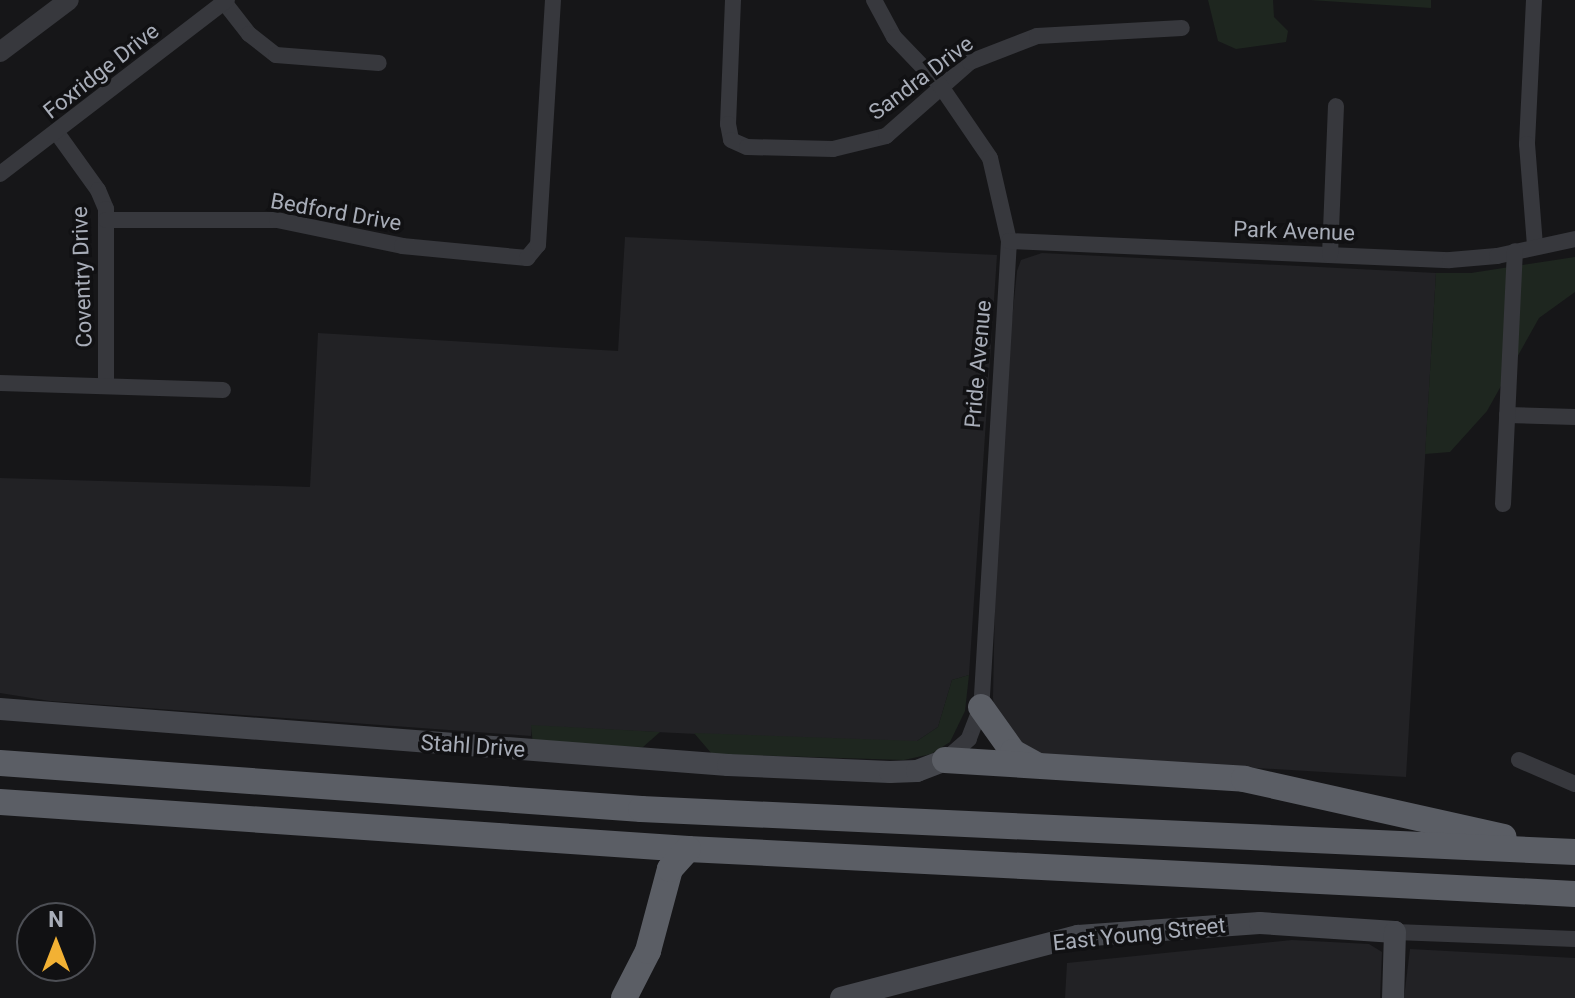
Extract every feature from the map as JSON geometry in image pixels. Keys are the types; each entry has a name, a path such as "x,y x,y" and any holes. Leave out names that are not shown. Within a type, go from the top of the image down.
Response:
{"highway":[{"path":"981,707 1013,752 1036,765"},
{"path":"945,760 1244,779 1574,852"},
{"path":"0,763 641,809 1574,852"},
{"path":"0,802 688,849 1575,894"},
{"path":"624,998 648,951 670,869 688,849"}],"main road":[{"name":"Stahl Drive","path":"0,709 728,765 890,772 917,771 945,760"},
{"name":"East Young Street","path":"841,998 1078,936 1260,923 1395,932"},
{"path":"1393,998 1395,932"}],"street":[{"path":"0,52 69,0"},
{"name":"Bedford Drive","path":"106,220 277,220 402,246 509,260 527,258 538,245 553,0"},
{"name":"Sandra Drive","path":"733,0 728,124 731,140 747,147 860,145 909,120 940,85 990,52 1037,36 1182,28"},
{"name":"Pride Avenue","path":"874,0 894,37 940,85 990,158 1009,241 981,707 969,739 945,760"},
{"path":"1534,0 1527,144 1535,246"},
{"path":"226,1 249,34 276,55 379,63"},
{"name":"Foxridge Drive","path":"0,174 226,1"},
{"path":"1330,255 1336,106"},
{"name":"Coventry Drive","path":"57,133 98,190 106,220 106,386"},
{"name":"Park Avenue","path":"1009,241 1450,260 1575,239"},
{"path":"1503,504 1515,251"},
{"path":"0,383 223,390"},
{"path":"1507,415 1575,417"},
{"path":"1519,760 1575,784"},
{"path":"1395,932 1575,939"}],"shaded area":[{"path":"1208,0 1273,0 1274,17 1288,31 1286,42 1236,49 1218,41"},
{"path":"1310,0 1431,0 1431,8"},
{"path":"625,237 997,255 969,675 952,680 938,727 917,741 885,743 532,726 531,736 50,701 0,693 0,478 310,487 318,333 618,351"},
{"path":"1042,253 1436,273 1406,777 1038,755 1017,747 994,710 993,697 998,456 1017,271 1021,260"},
{"path":"1575,257 1575,292 1539,318 1487,411 1450,452 1425,454 1436,273 1471,273"},
{"path":"969,675 965,711 950,742 931,754 904,760 712,754 694,733 917,741 938,727 952,680"},
{"path":"531,725 660,732 643,747 533,745"},
{"path":"1292,940 1369,944 1382,952 1380,998 1065,998 1067,963"},
{"path":"1410,949 1575,958 1575,998 1404,998"}]}
